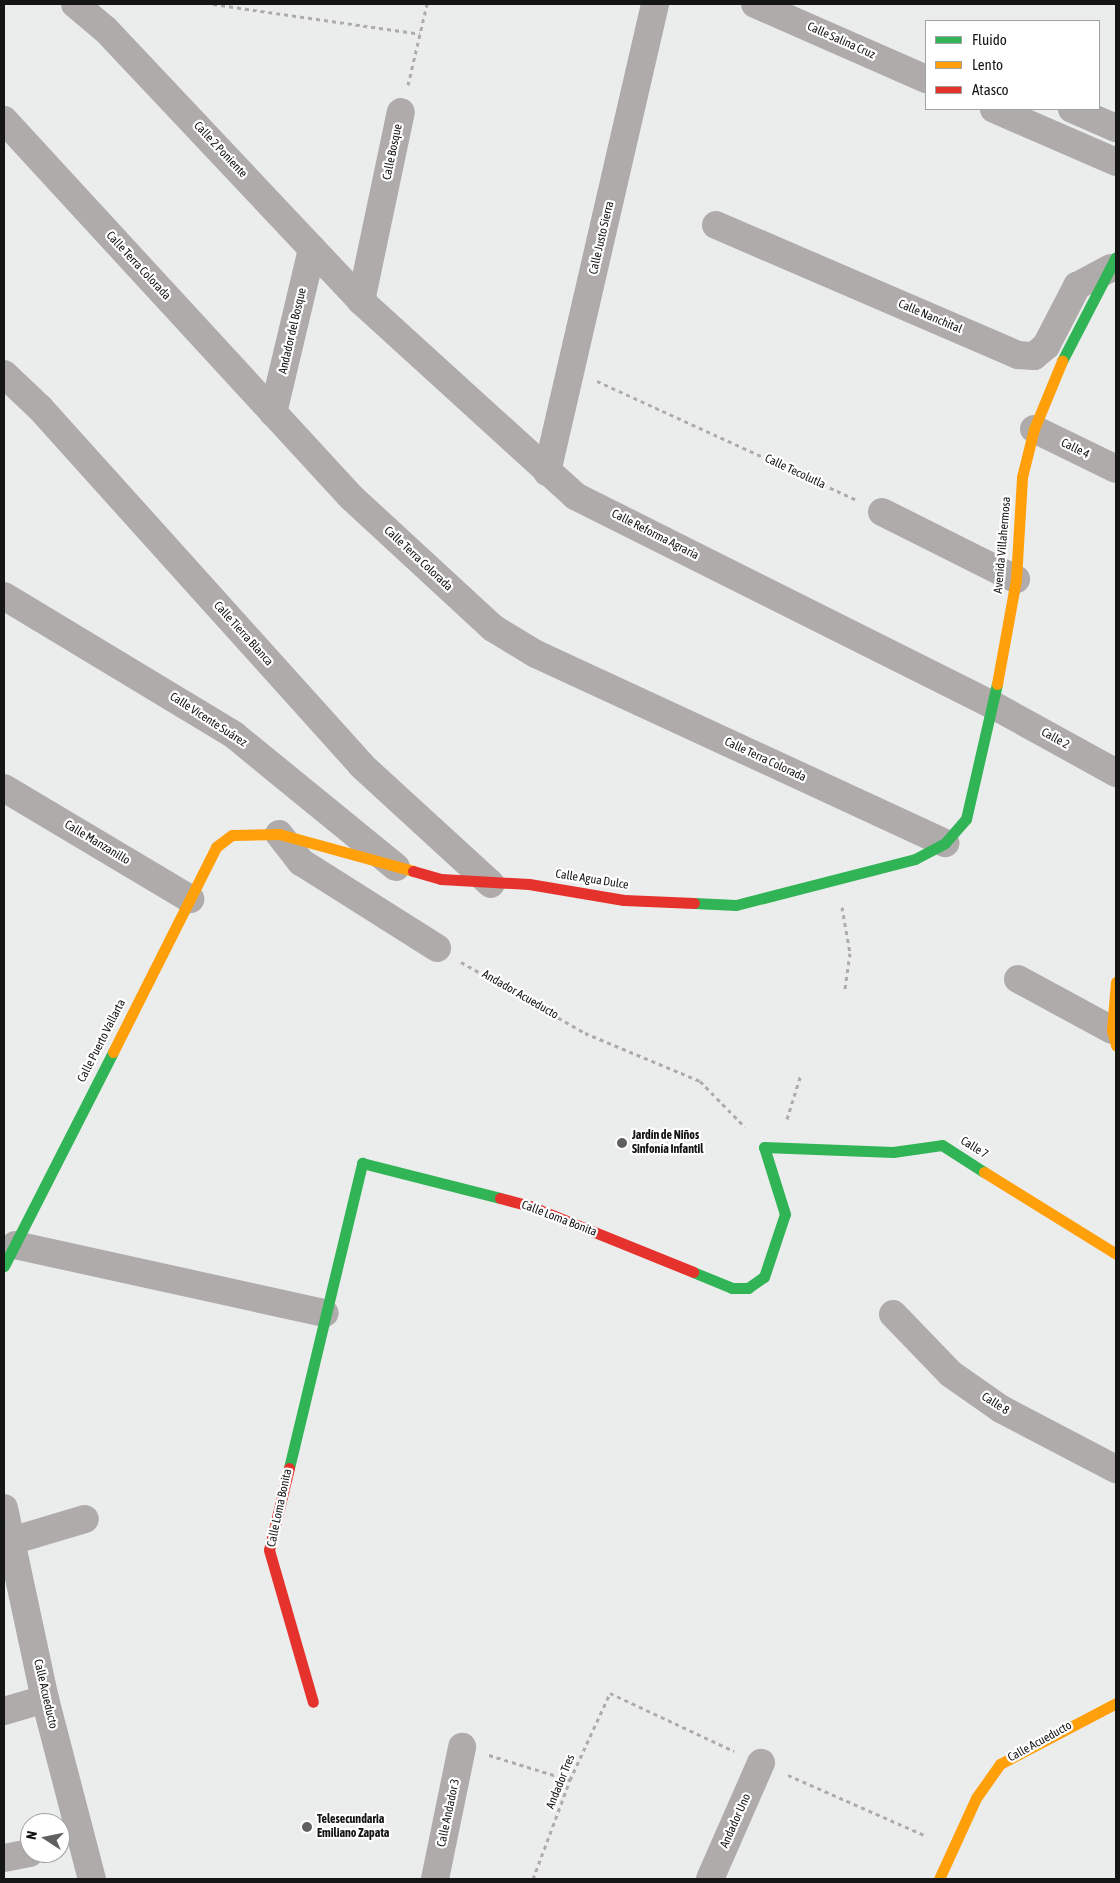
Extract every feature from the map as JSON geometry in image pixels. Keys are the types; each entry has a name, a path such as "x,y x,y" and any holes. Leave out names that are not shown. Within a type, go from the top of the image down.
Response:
{"street":[{"name":"Calle 2 Poniente","path":"76,4 107,17 312,249 361,301"},
{"name":"Calle Justo Sierra","path":"547,472 654,4"},
{"name":"Calle Salina Cruz","path":"755,4 925,79"},
{"path":"996,110 1116,162"},
{"path":"1074,110 1116,128"},
{"name":"Calle Bosque","path":"361,301 401,112"},
{"name":"Calle Terra Colorada","path":"4,120 351,497 493,628 536,654 945,843"},
{"name":"Calle Nanchital","path":"716,225 1018,355 1034,356 1046,346 1077,286 1113,262"},
{"name":"Andador del Bosque","path":"273,413 312,249"},
{"name":"Avenida Villahermosa","path":"945,843 966,819 993,705 1016,579 1022,478 1034,429 1050,384 1113,262"},
{"name":"Calle Reforma Agraria","path":"361,301 575,496 993,705"},
{"name":"Calle Tierra Blanca","path":"4,374 40,408 361,765 490,884"},
{"name":"Calle 4","path":"1034,429 1116,469"},
{"path":"882,512 1016,579"},
{"name":"Calle Vicente Suárez","path":"4,596 234,735 396,867"},
{"name":"Calle 2","path":"993,705 1116,773"},
{"name":"Calle Manzanillo","path":"4,788 190,899"},
{"path":"279,834 301,862 437,948"},
{"name":"Calle Agua Dulce","path":"232,835 279,834 396,867 490,884 529,884 624,900 736,905 915,859 945,843"},
{"name":"Calle Puerto Vallarta","path":"10,1255 216,847 232,835"},
{"path":"1018,979 1114,1038 1116,982"},
{"name":"Calle 7","path":"764,1146 893,1152 942,1145 1116,1254"},
{"name":"Calle Loma Bonita","path":"313,1702 269,1550 362,1163 530,1206 732,1288 748,1288 764,1277 785,1214 764,1146"},
{"path":"10,1255 325,1312"},
{"name":"Calle 8","path":"893,1314 952,1374 1001,1409 1116,1468"},
{"name":"Calle Acueducto","path":"4,1508 45,1699 71,1844 92,1879"},
{"path":"11,1541 86,1519"},
{"path":"4,1712 45,1699"},
{"name":"Calle Acueducto","path":"939,1879 976,1798 1000,1764 1037,1741 1116,1703"},
{"name":"Calle Andador 3","path":"435,1879 462,1747"},
{"name":"Andador Uno","path":"710,1879 761,1763"},
{"path":"4,1858 20,1854"}],"path":[{"path":"213,4 420,34"},
{"name":"Calle Bosque","path":"401,112 427,4"},
{"name":"Calle Tecolutla","path":"572,369 882,512"},
{"path":"837,879 850,953 845,990"},
{"name":"Andador Acueducto","path":"437,948 585,1033 700,1081 764,1146"},
{"path":"764,1146 788,1118 801,1074"},
{"name":"Andador Tres","path":"533,1879 570,1780 610,1693"},
{"path":"462,1747 570,1780"}],"traffic: fast":[{"path":"1062,361 1116,257"},
{"path":"694,903 736,905 915,859 945,843 966,819 997,684"},
{"path":"4,1266 113,1052"},
{"path":"693,1272 732,1288 748,1288 764,1277 785,1214 764,1147 893,1152 942,1145 984,1172"},
{"path":"289,1468 362,1163 500,1198"}],"traffic: slow":[{"path":"997,684 1016,579 1022,477 1034,429 1062,361"},
{"path":"113,1052 216,847 232,835 279,834 413,871"},
{"path":"1116,982 1112,1030 1116,1045"},
{"path":"984,1172 1116,1254"},
{"path":"939,1879 976,1798 1000,1764 1116,1703"}],"traffic: jam":[{"path":"413,871 441,879 529,884 624,900 694,903"},
{"path":"500,1198 530,1206 693,1272"},
{"path":"289,1468 269,1550 313,1702"}],"place":[{"name":"Jardín de Niños Sinfonía Infantil","path":"622,1143"},
{"name":"Telesecundaria Emiliano Zapata","path":"307,1827"}]}
